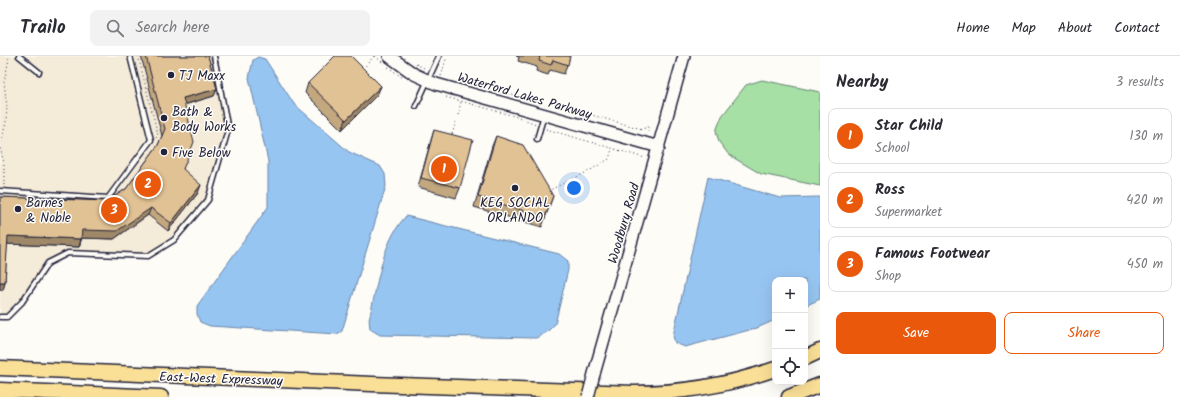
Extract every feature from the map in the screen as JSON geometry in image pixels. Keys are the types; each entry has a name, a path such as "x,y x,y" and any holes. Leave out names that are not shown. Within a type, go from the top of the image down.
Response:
{"highway":[{"path":"808,357 820,351"},
{"name":"East-West Expressway","path":"0,368 356,384 634,393 671,392 707,387 772,371"},
{"path":"789,397 820,385"},
{"name":"East-West Expressway","path":"0,390 161,397"}],"street":[{"name":"Waterford Lakes Parkway","path":"389,56 407,70 544,115 659,147"},
{"name":"Woodbury Road","path":"588,397 684,56"}],"lane":[{"path":"19,56 39,72"},
{"path":"0,191 108,198 151,140 130,56"},
{"path":"0,317 7,317 22,302 48,263 68,253 148,256 174,240 208,200 228,130 214,56"},
{"path":"416,106 439,56"},
{"path":"537,139 544,115"}],"path":[{"path":"6,56 9,59 4,82 7,107 6,122 0,147 4,163 4,186 8,191"},
{"path":"138,56 158,136 154,142"},
{"path":"362,70 375,56"},
{"path":"416,64 430,77 441,76 447,56"},
{"path":"488,89 538,101"},
{"path":"458,115 461,102"},
{"path":"558,106 642,129 648,127 648,132"},
{"path":"452,134 456,122"},
{"path":"548,191 589,171 609,159 612,148"}],"shaded area":[{"path":"0,56 214,56 228,130 208,200 174,240 148,256 68,253 48,263 22,302 7,317 0,317"}],"green space":[{"path":"762,80 820,92 820,186 761,174 729,155 719,142 716,131 722,116 746,85"}],"water":[{"path":"258,57 265,59 294,104 349,152 380,166 385,174 386,186 342,331 337,334 210,326 200,322 197,314 197,306 268,207 268,161 249,78 253,60"},
{"path":"708,177 780,198 820,197 820,299 808,305 808,277 772,277 772,321 757,328 685,347 675,343 673,336"},
{"path":"406,216 559,254 568,261 568,270 555,324 547,332 536,338 380,335 370,329 369,319 378,278 386,251 391,239"}],"building":[{"path":"146,56 208,56 217,89 183,98 194,142 183,169 201,185 171,223 151,208 117,231 82,230 81,239 8,236 5,282 0,282 0,197 107,201 126,189 158,145 165,129"},
{"path":"335,56 351,56 381,86 346,120 308,83"},
{"path":"537,56 570,56 568,65 553,60 551,65 539,61 540,57"},
{"path":"434,130 473,140 460,188 421,178"},
{"path":"496,136 523,145 553,196 545,217 478,197"}],"place":[{"name":"TJ Maxx","path":"171,75"},
{"name":"Bath & Body Works","path":"164,118"},
{"name":"Five Below","path":"164,152"},
{"name":"Star Child","path":"444,169"},
{"name":"Ross","path":"148,184"},
{"name":"KEG SOCIAL ORLANDO","path":"515,188"},
{"name":"Barnes & Noble","path":"18,209"},
{"name":"Famous Footwear","path":"114,210"}]}
